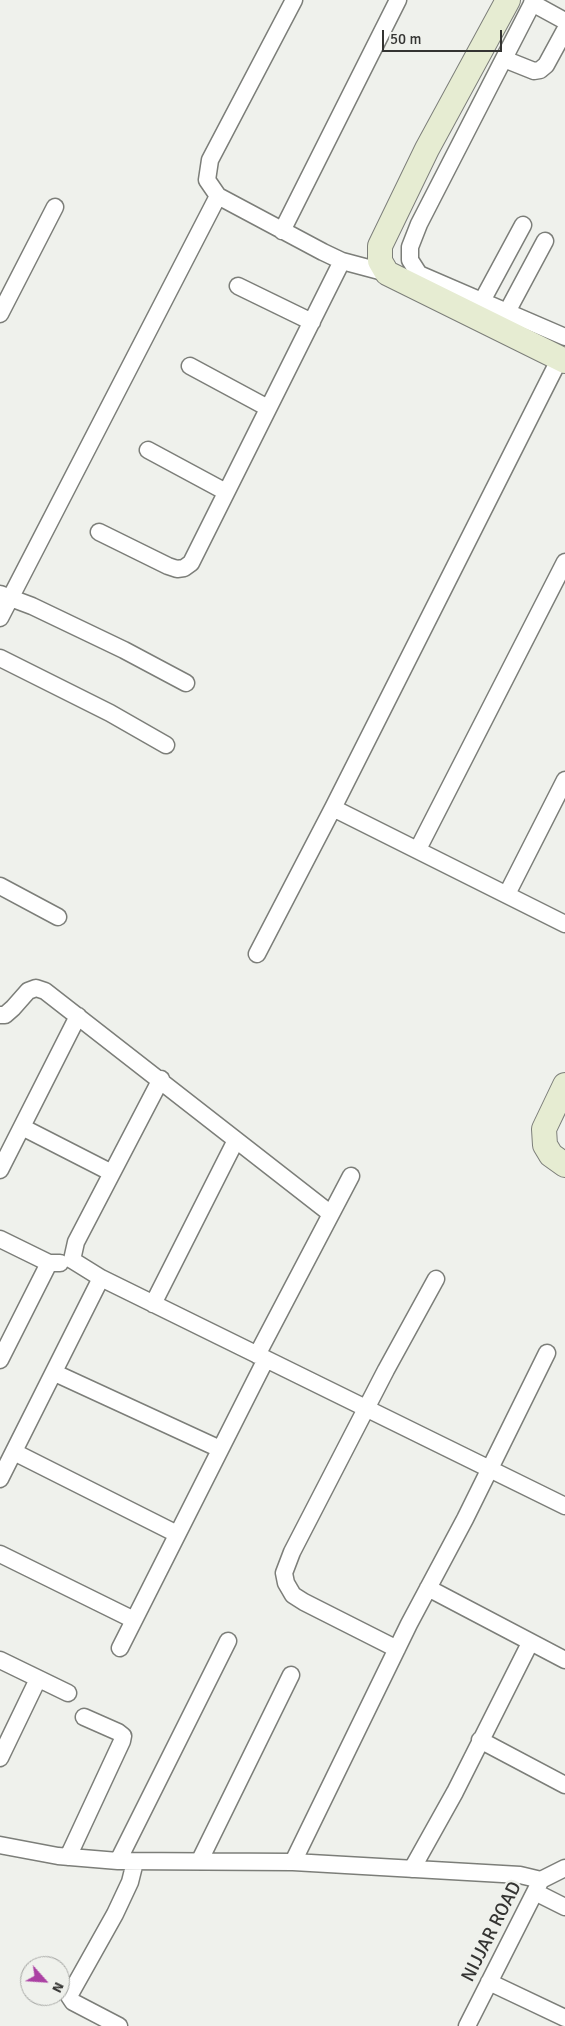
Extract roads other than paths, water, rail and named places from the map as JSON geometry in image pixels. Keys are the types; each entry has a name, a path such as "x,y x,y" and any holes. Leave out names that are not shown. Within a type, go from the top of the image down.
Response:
{"street":[{"path":"294,0 210,160 207,180 218,196 342,261 387,272 563,352"},
{"path":"282,231 398,0"},
{"path":"387,272 380,261 380,246 427,149 508,0"},
{"path":"563,352 507,312 419,274 410,260 410,247 533,2 565,22"},
{"path":"504,58 534,71 540,70 546,65 565,30"},
{"path":"0,618 5,596 218,196"},
{"path":"0,314 55,207"},
{"path":"482,301 523,225"},
{"path":"507,312 546,241"},
{"path":"99,532 168,566 177,569 184,568 191,563 342,261"},
{"path":"238,286 312,322"},
{"path":"257,954 334,808 563,352"},
{"path":"190,366 268,408"},
{"path":"148,450 226,492"},
{"path":"418,849 565,562"},
{"path":"5,596 32,606 124,650 186,683"},
{"path":"0,658 110,713 166,745"},
{"path":"507,894 565,780"},
{"path":"334,808 565,924"},
{"path":"0,886 58,917"},
{"path":"0,1015 4,1015 13,1008 28,991 36,988 45,991 161,1079 331,1214"},
{"path":"0,1170 78,1016"},
{"path":"72,1260 76,1242 161,1079"},
{"path":"565,1085 544,1129 544,1145 550,1155 565,1165"},
{"path":"22,1127 112,1174"},
{"path":"153,1304 236,1140"},
{"path":"120,1648 220,1449 261,1357 351,1176"},
{"path":"0,1239 49,1263 56,1264 72,1260 101,1278 153,1304 565,1506"},
{"path":"0,1360 49,1263"},
{"path":"0,1480 101,1278"},
{"path":"398,1649 293,1595 286,1583 284,1573 292,1552 436,1279"},
{"path":"293,1862 546,1353"},
{"path":"54,1372 220,1449"},
{"path":"14,1452 177,1534"},
{"path":"0,1554 134,1620"},
{"path":"428,1588 565,1660"},
{"path":"118,1861 228,1641"},
{"path":"412,1868 456,1792 480,1740 530,1643"},
{"path":"0,1660 68,1693"},
{"path":"200,1860 291,1675"},
{"path":"2,1751 38,1679"},
{"path":"68,1857 123,1736 84,1717"},
{"path":"480,1740 565,1785"},
{"path":"0,1845 68,1857 134,1862 200,1860 293,1862 520,1875 565,1907"},
{"path":"119,2026 72,2002 69,1996 119,1906 130,1882 134,1862"},
{"name":"NIJJAR ROAD","path":"467,2026 538,1886 565,1868"},
{"path":"490,1982 565,2018"}]}
